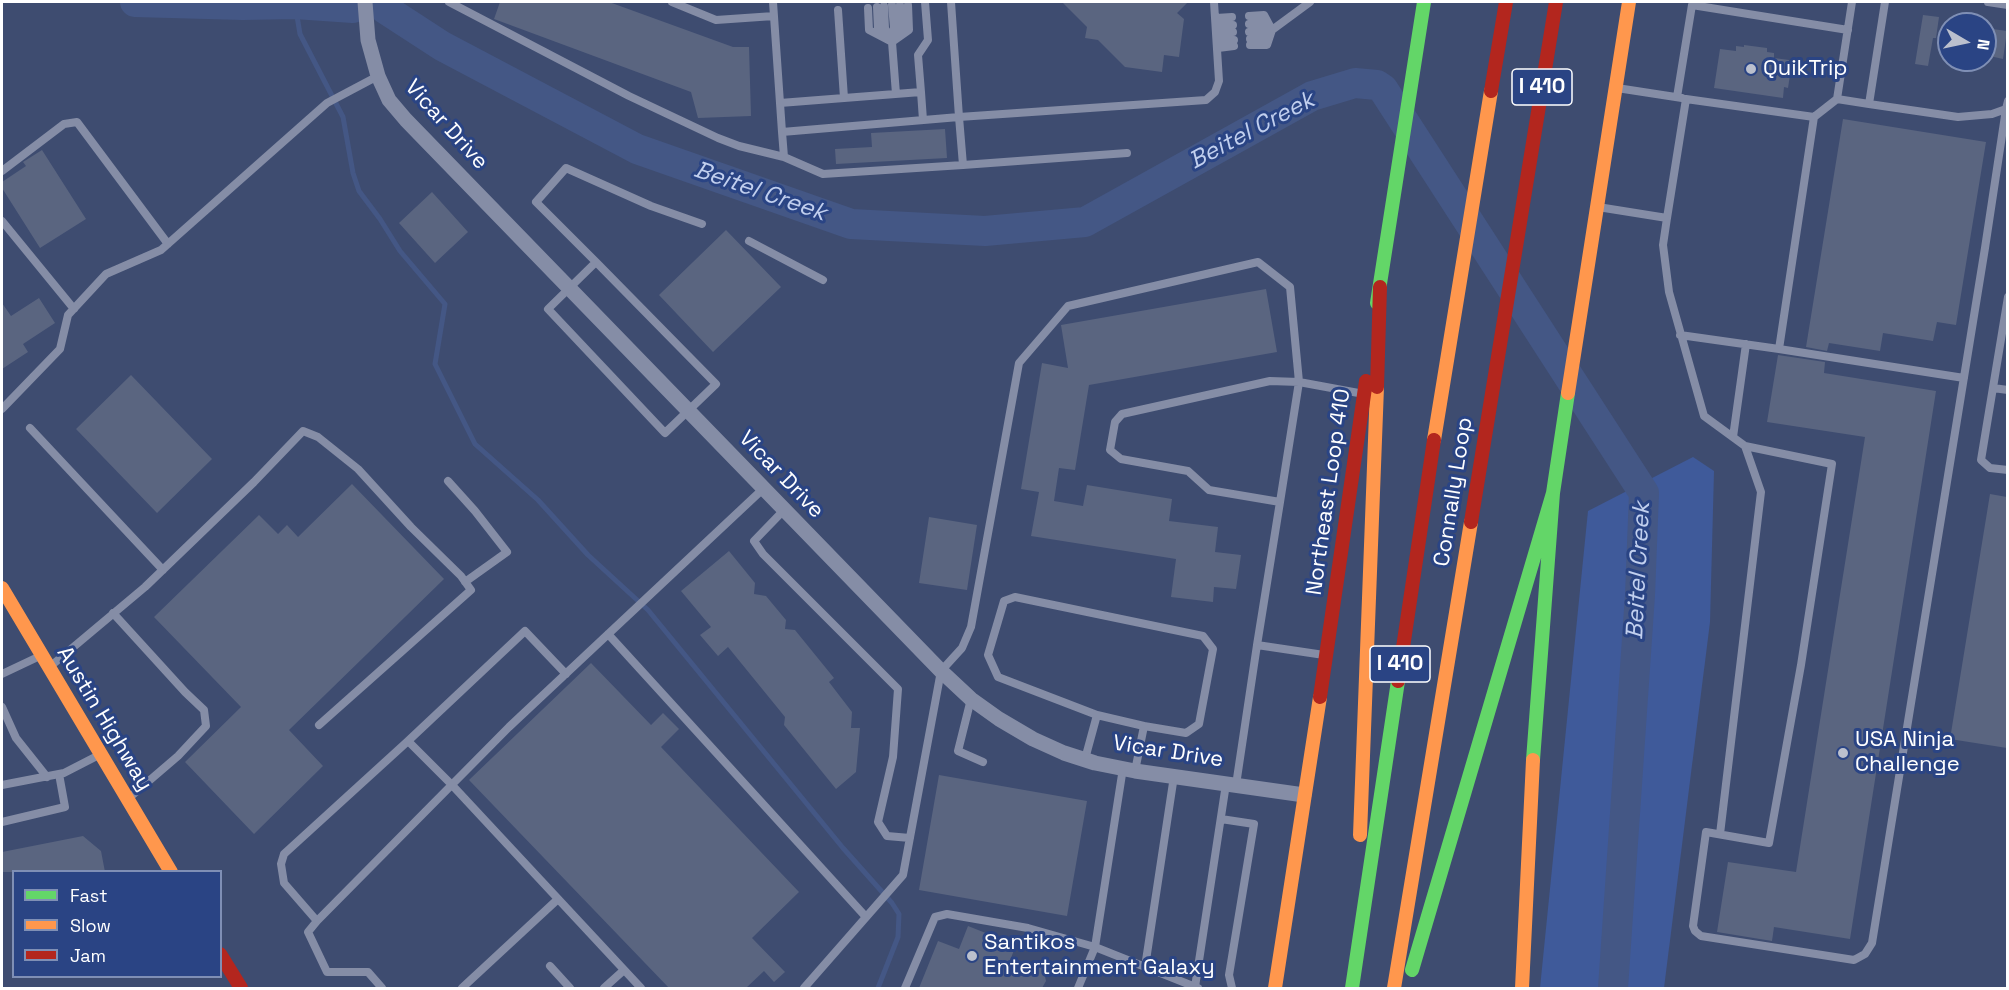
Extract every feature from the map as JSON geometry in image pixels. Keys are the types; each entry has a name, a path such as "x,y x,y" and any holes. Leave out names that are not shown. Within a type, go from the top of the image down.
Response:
{"main road":[{"name":"Connally Loop","path":"1352,984 1448,350 1506,2"},
{"name":"Connally Loop","path":"1394,988 1556,2"},
{"path":"1522,988 1534,736 1553,494 1629,2"},
{"name":"Northeast Loop 410","path":"1275,988 1424,3"},
{"path":"1352,984 1369,610 1380,288"},
{"path":"1407,988 1553,494"},
{"name":"Austin Highway","path":"2,588 170,870"},
{"path":"222,957 241,988"}],"street":[{"name":"Vicar Drive","path":"365,2 368,40 378,76 389,100 406,120 941,671 971,699 1033,739 1064,753 1129,769 1304,795"}],"lane":[{"path":"449,2 639,101 718,138 784,157 823,174 1127,153"},
{"path":"672,2 716,20 774,16"},
{"path":"773,2 784,157"},
{"path":"923,120 918,55 928,40 925,2"},
{"path":"951,2 963,165"},
{"path":"782,132 1206,100 1215,92 1219,81 1214,2"},
{"path":"1250,31 1272,30 1310,2"},
{"path":"1779,349 1815,117 1837,99 1852,2"},
{"path":"1869,104 1885,2"},
{"path":"1988,2 2007,5"},
{"path":"1677,97 1692,5 1719,6 1848,30"},
{"path":"892,6 896,94"},
{"path":"892,6 909,30 892,42"},
{"path":"892,6 878,29 892,42"},
{"path":"868,8 869,30 892,42"},
{"path":"838,10 844,98"},
{"path":"1264,15 1272,30 1267,45 1250,31 1264,15"},
{"path":"1217,33 1233,32 1217,33"},
{"path":"2,409 60,349 68,315 106,274 161,250 327,103 378,76"},
{"path":"1615,87 1815,117"},
{"path":"780,103 921,92"},
{"path":"1686,99 1663,245 1668,292 1704,416 1745,446 1832,464 1801,665 1769,843 1706,832 1693,926 1701,936 1854,960 1865,954 1872,943 2007,105"},
{"path":"1837,99 1958,117 1992,114 2007,105"},
{"path":"2,171 64,124 77,122 168,244"},
{"path":"596,262 548,309 665,433 716,384 596,262 536,202 566,168 651,206 702,224"},
{"path":"1596,206 1667,218"},
{"path":"2,221 74,309"},
{"path":"748,241 823,280"},
{"path":"804,988 903,875 941,671 962,648 971,627 1019,363 1068,306 1258,262 1290,287 1299,382 1257,645 1231,784 1221,819 1196,988 1095,947 1028,928 947,914 935,917 905,988"},
{"path":"2007,297 1981,460 1990,468 2007,470"},
{"path":"1680,335 1964,378"},
{"path":"1733,437 1746,344"},
{"path":"1280,502 1209,490 1188,471 1121,459 1110,450 1114,422 1122,414 1270,381 1299,382 1364,394"},
{"path":"1993,388 2007,390"},
{"path":"30,428 163,570"},
{"path":"49,668 163,570 303,431 318,437 358,469 471,590 319,725"},
{"path":"1719,834 1761,492 1745,446"},
{"path":"448,481 507,552 465,582"},
{"path":"382,988 368,972 327,972 308,932 509,726 764,488"},
{"path":"784,510 754,541 763,554 898,689 893,756 878,822 887,836 910,838"},
{"path":"1015,597 1203,636 1213,649 1199,724 1186,733 1144,726 1096,715 998,677 988,655 1004,601 1015,597"},
{"path":"113,613 184,692 204,710 206,726 178,756 128,799"},
{"path":"317,921 284,883 281,864 284,854 525,631 566,674"},
{"path":"608,634 866,917"},
{"path":"1257,645 1326,656"},
{"path":"2,674 41,655"},
{"path":"971,699 958,751 982,762"},
{"path":"2,707 16,738 47,777"},
{"path":"1085,759 1096,715"},
{"path":"1078,988 1095,947 1129,769 1144,726"},
{"path":"408,741 452,785 641,988"},
{"path":"2,786 58,774 101,754"},
{"path":"2,822 65,807 58,774"},
{"path":"1145,967 1174,776"},
{"path":"1221,819 1254,824 1228,975 1232,988"},
{"path":"462,988 558,899"},
{"path":"550,966 570,988"},
{"path":"604,988 624,970"}],"shaded area":[{"path":"1693,457 1714,471 1710,622 1664,988 1540,988 1588,511"}],"building":[{"path":"500,2 609,2 733,47 749,47 751,116 698,118 691,92 494,19"},
{"path":"1062,2 1188,2 1177,13 1184,19 1179,57 1164,55 1162,72 1125,67 1098,40 1085,38 1087,27"},
{"path":"1923,15 1937,17 1936,38 1933,38 1928,66 1915,64"},
{"path":"1997,30 2007,31 2003,59 1997,58"},
{"name":"QuikTrip","path":"1744,45 1767,48 1767,52 1774,53 1774,58 1789,60 1788,88 1784,87 1783,98 1714,88 1720,49 1736,51 1736,46 1744,47"},
{"path":"1843,119 1986,142 1956,325 1937,322 1933,341 1883,333 1880,351 1829,343 1827,351 1806,347"},
{"path":"945,129 947,158 836,164 835,149 872,147 871,133"},
{"path":"42,150 86,219 40,248 2,188 2,182 26,166 23,162"},
{"path":"432,192 468,232 435,263 399,223"},
{"path":"726,230 781,287 713,352 659,295"},
{"path":"1266,289 1277,352 1089,385 1075,470 1059,468 1054,501 1083,506 1087,485 1172,499 1169,521 1218,527 1215,552 1241,555 1236,589 1214,587 1213,602 1171,597 1176,559 1031,536 1039,492 1021,489 1042,363 1068,368 1061,325"},
{"path":"39,298 55,323 23,344 28,352 2,369 2,303 11,316"},
{"path":"1778,355 1825,362 1824,373 1936,391 1850,939 1774,927 1772,941 1717,932 1728,862 1796,872 1865,437 1767,422"},
{"path":"131,375 212,459 157,513 76,429"},
{"path":"352,484 444,579 289,730 323,766 254,834 185,762 241,707 154,617 259,515 278,534 287,525 298,537"},
{"path":"1990,494 2007,497 2007,748 1950,739"},
{"path":"929,517 977,525 967,590 919,583"},
{"path":"729,551 755,583 754,594 766,596 786,620 785,629 795,630 834,678 829,682 852,712 851,728 860,728 856,772 836,789 784,725 785,717 728,647 718,656 700,635 711,627 681,591"},
{"path":"591,663 651,725 663,713 679,729 661,747 799,892 752,938 785,972 774,982 764,971 746,988 669,988 469,780"},
{"path":"939,775 1087,801 1067,916 919,890"},
{"path":"83,836 101,851 105,870 12,870 12,872 2,872 2,852"},
{"name":"Santikos Entertainment Galaxy","path":"968,926 1016,945 1009,963 1043,967 1046,981 1042,988 919,988 938,941 959,949"}],"waterway":[{"name":"Beitel Creek","path":"135,2 295,4 353,8"},
{"path":"295,4 300,34 343,117 353,173 359,191 400,251 445,304 435,364 475,444 538,500 588,555 648,610 843,848 892,903 899,914 898,937 878,988"},
{"name":"Beitel Creek","path":"385,9 442,46 637,149 851,224 985,231 1085,222 1312,96 1355,83 1377,85 1383,89 1644,493 1640,595 1613,988"}],"traffic: fast":[{"path":"1377,303 1424,2"},
{"path":"1533,760 1553,493 1568,393"},
{"path":"1412,970 1553,493"},
{"path":"1352,988 1398,681"}],"traffic: slow":[{"path":"1568,393 1629,2"},
{"path":"1434,440 1491,91"},
{"path":"1360,835 1377,387"},
{"path":"1394,988 1471,522"},
{"path":"2,588 170,870"},
{"path":"1275,988 1320,697"},
{"path":"1522,988 1533,760"}],"traffic: jam":[{"path":"1491,91 1506,2"},
{"path":"1471,522 1556,2"},
{"path":"1377,387 1380,287"},
{"path":"1320,697 1366,381"},
{"path":"1398,681 1434,440"},
{"path":"222,957 241,988"}],"place":[{"name":"QuikTrip","path":"1751,69"},
{"name":"USA Ninja Challenge","path":"1843,753"},
{"name":"Santikos Entertainment Galaxy","path":"972,956"}]}
